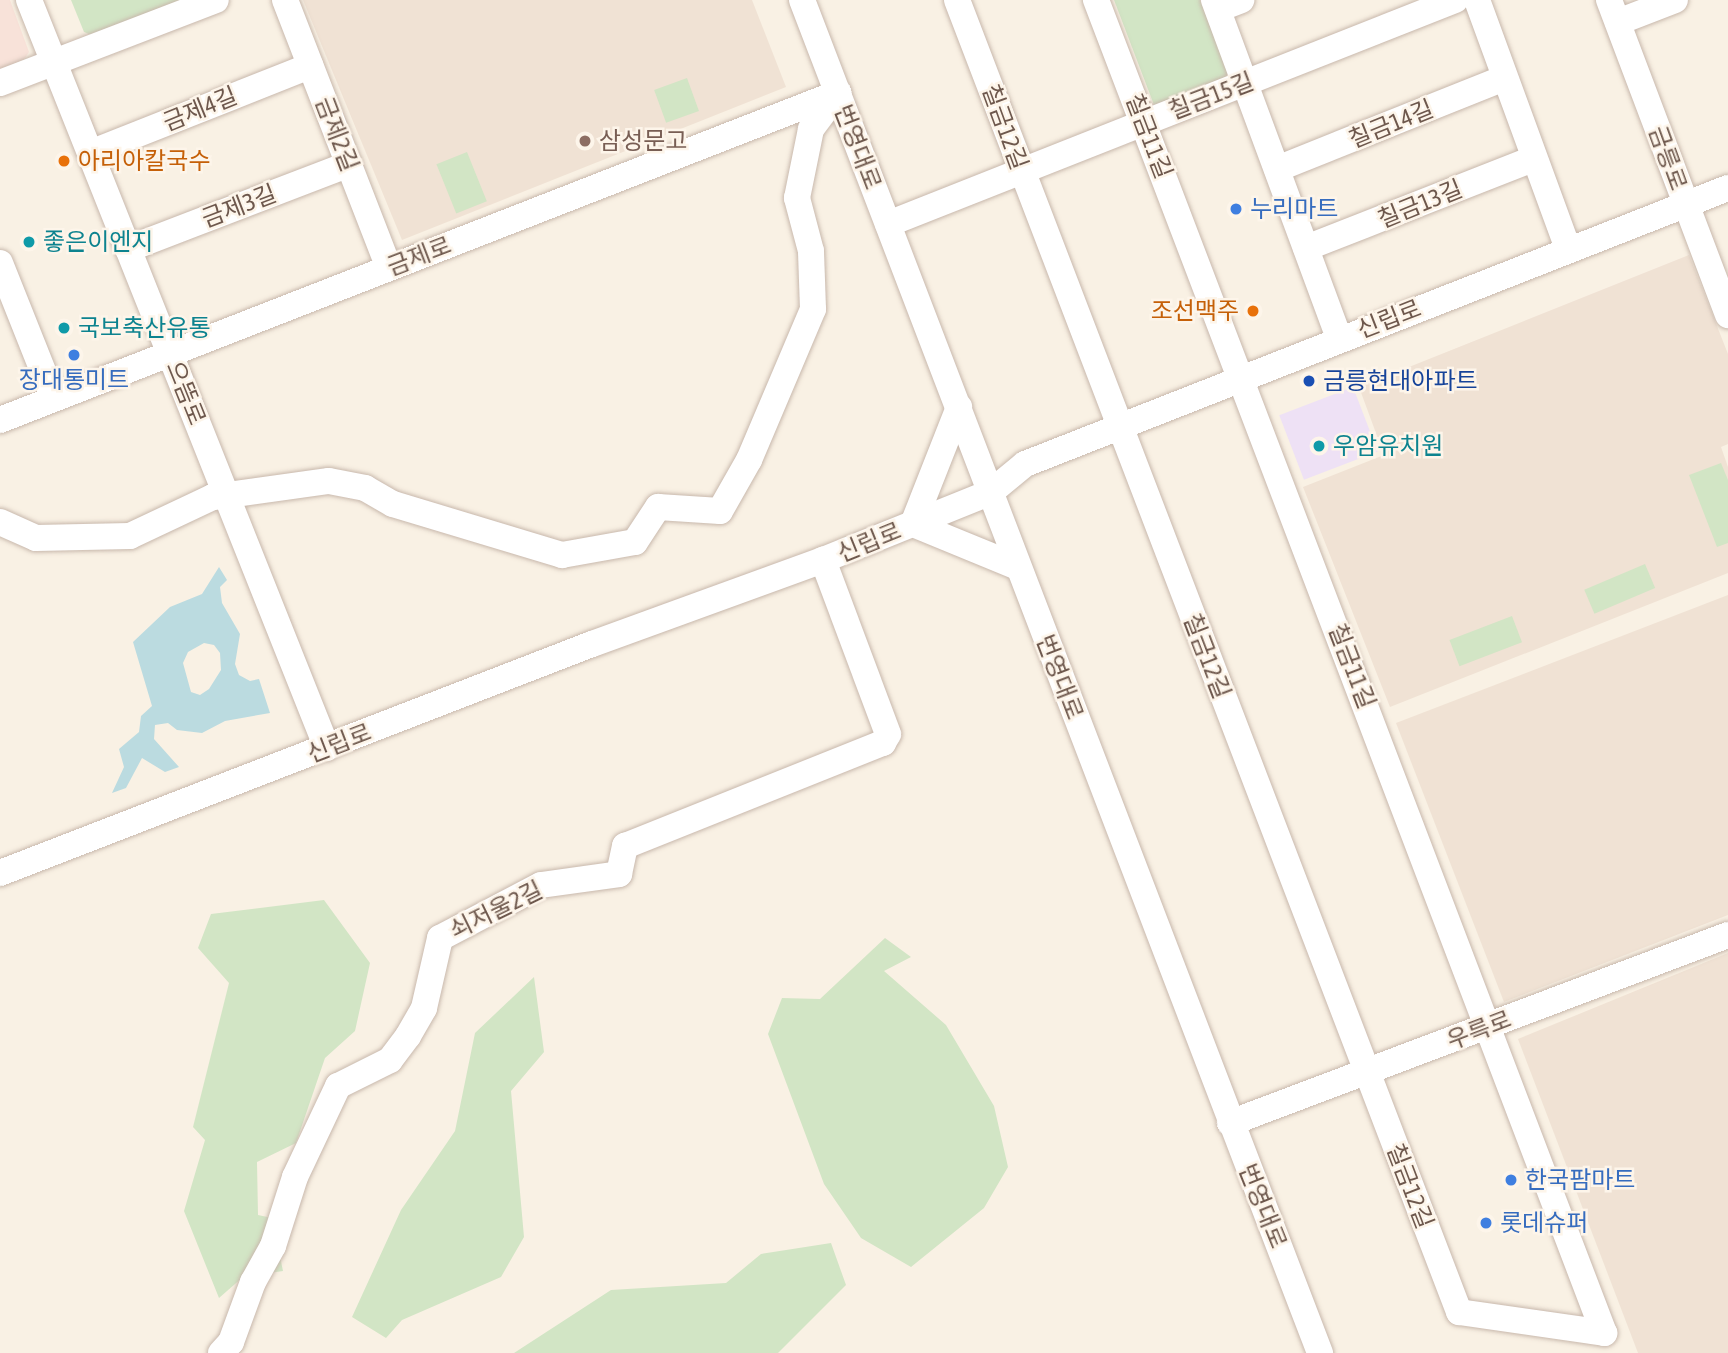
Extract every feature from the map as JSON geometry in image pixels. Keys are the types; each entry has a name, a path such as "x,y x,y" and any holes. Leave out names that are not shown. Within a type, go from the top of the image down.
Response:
{"street":[{"name":"으뜸로","path":"29,0 327,748"},
{"path":"0,83 216,0"},
{"name":"금제2길","path":"285,0 389,268"},
{"name":"번영대로","path":"802,0 959,407 1312,1345"},
{"name":"칠금12길","path":"957,0 1459,1312"},
{"name":"칠금11길","path":"1096,0 1242,377 1604,1333 1459,1312"},
{"name":"칠금15길","path":"888,224 1455,0"},
{"path":"1477,0 1568,249"},
{"path":"1613,11 1675,0"},
{"path":"1224,3 1245,82 1339,338"},
{"name":"금릉로","path":"1613,11 1728,315"},
{"name":"금제4길","path":"90,153 310,66"},
{"name":"칠금14길","path":"1277,169 1504,78"},
{"path":"0,522 36,538 130,536 226,494 329,481 365,488 393,504 562,555 635,542 658,507 720,511 749,460 813,309 811,251 797,198 811,129 838,93"},
{"name":"금제로","path":"0,420 838,93"},
{"name":"칠금13길","path":"1306,248 1533,159"},
{"name":"금제3길","path":"128,249 349,164"},
{"name":"신립로","path":"0,873 823,560 990,492 1025,464 1339,338 1728,188"},
{"path":"0,263 6,296 54,399"},
{"path":"959,407 913,524 1018,567"},
{"name":"쇠저울2길","path":"221,1353 231,1342 253,1282 273,1246 295,1177 338,1086 390,1060 408,1036 424,1008 440,938 541,885 619,874 625,846 883,743 888,734 823,560"},
{"name":"우륵로","path":"1230,1123 1728,935"},
{"path":"1312,1345 1339,1353"}],"shaded area":[{"path":"0,0 10,0 29,52 17,70 0,76"},
{"path":"303,0 752,0 786,87 402,240"},
{"path":"1689,255 1728,354 1728,444 1721,447 1728,467 1728,573 1390,707 1303,487 1384,455 1359,387"},
{"path":"1353,387 1378,451 1304,480 1279,415"},
{"path":"1728,595 1728,915 1504,1002 1396,723"},
{"path":"1728,953 1728,1353 1638,1353 1518,1039"}],"green space":[{"path":"71,0 184,0 94,36 84,32"},
{"path":"1114,0 1200,0 1229,76 1154,105"},
{"path":"687,78 699,111 666,123 654,90"},
{"path":"467,152 487,201 456,214 436,164"},
{"path":"1721,463 1728,480 1728,543 1717,547 1689,475"},
{"path":"1645,564 1655,588 1594,614 1584,590"},
{"path":"1512,616 1522,642 1459,666 1449,640"},
{"path":"324,900 370,963 355,1031 325,1058 296,1143 257,1162 258,1215 272,1218 283,1271 243,1277 219,1298 184,1211 205,1140 193,1127 229,983 198,948 211,914"},
{"path":"885,938 911,957 884,971 946,1025 994,1106 1008,1167 984,1208 911,1267 861,1238 824,1184 768,1034 782,998 820,999"},
{"path":"534,977 544,1052 511,1091 524,1237 501,1277 402,1320 386,1338 352,1317 401,1210 455,1131 475,1033"},
{"path":"831,1243 846,1285 778,1353 514,1353 611,1290 726,1283 761,1254"}],"water":[{"path":"219,567 227,580 220,587 222,603 240,634 235,664 239,675 250,681 259,679 270,713 225,721 202,733 177,730 168,723 155,725 154,739 179,767 165,772 142,758 126,788 112,793 124,767 119,749 139,732 141,716 152,706 133,642 170,607 202,594","holes":["204,643 214,645 220,653 221,670 209,689 200,695 191,692 183,663 188,652"]}],"place":[{"name":"삼성문고","path":"585,141"},
{"name":"아리아칼국수","path":"64,161"},
{"name":"누리마트","path":"1236,209"},
{"name":"좋은이엔지","path":"29,242"},
{"name":"조선맥주","path":"1253,311"},
{"name":"국보축산유통","path":"64,328"},
{"name":"장대통미트","path":"74,355"},
{"name":"금릉현대아파트","path":"1309,381"},
{"name":"우암유치원","path":"1319,446"},
{"name":"한국팜마트","path":"1511,1180"},
{"name":"롯데슈퍼","path":"1486,1223"}]}
